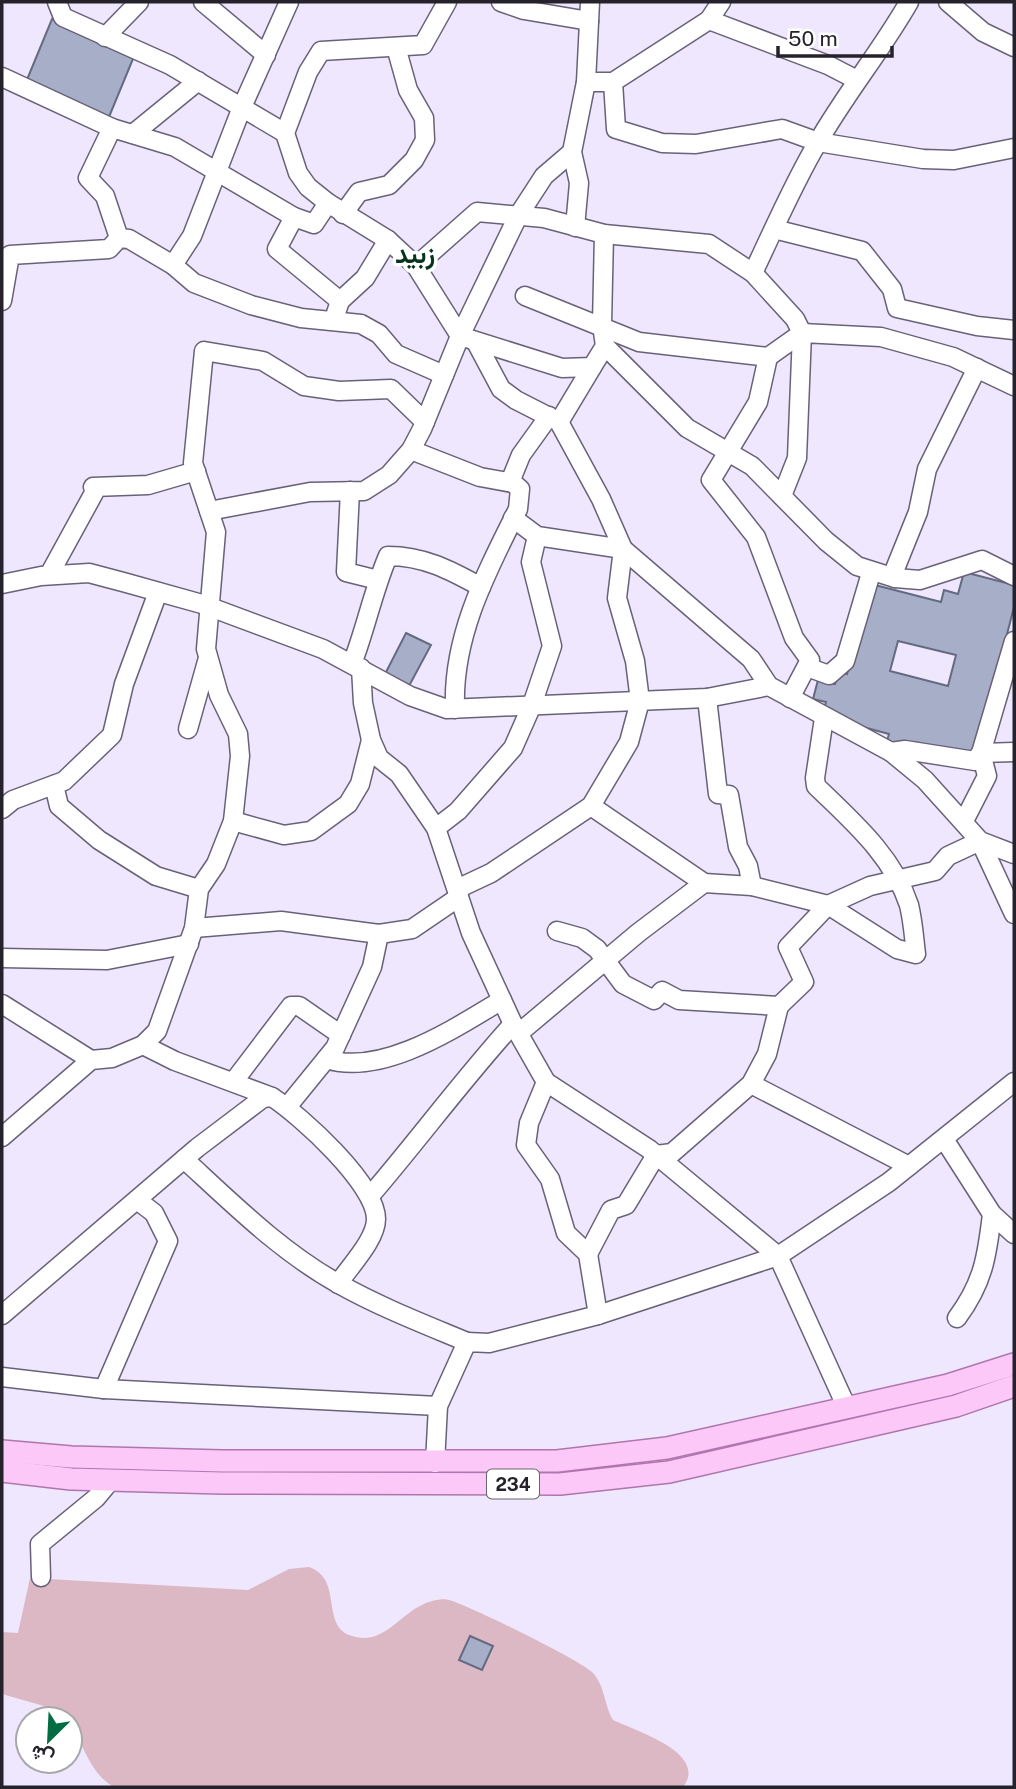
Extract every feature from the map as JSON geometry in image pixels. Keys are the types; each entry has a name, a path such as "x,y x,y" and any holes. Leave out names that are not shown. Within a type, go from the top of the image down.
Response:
{"main road":[{"name":"234","path":"2,1451 71,1457 208,1461 557,1461 667,1448 948,1385 1014,1364"},
{"name":"234","path":"2,1471 111,1480 391,1485 573,1483 683,1469 956,1406 1014,1386"}],"street":[{"path":"57,2 64,17 170,65 285,133"},
{"path":"105,37 139,2"},
{"path":"203,2 266,55"},
{"path":"173,265 192,236 242,107 289,2"},
{"path":"447,2 423,45 321,51 308,72 285,133 298,173 309,187 328,203 388,240 416,266 460,336 477,344 562,368 592,367"},
{"path":"501,2 589,21"},
{"path":"575,227 579,183 572,152 586,82 590,2"},
{"path":"586,82 614,82 709,19 720,2"},
{"path":"753,273 818,142 857,80 870,67 909,2"},
{"path":"948,2 983,32 1014,47"},
{"path":"709,19 828,65 857,80"},
{"path":"343,214 359,192 389,185 414,160 425,139 424,118 408,90 396,47"},
{"path":"2,78 112,128 175,146 294,217 314,224 328,203"},
{"path":"133,134 198,81"},
{"path":"614,82 616,129 662,143 696,144 782,129 818,142 923,159 954,160 1014,148"},
{"path":"112,128 88,178 105,196 119,238"},
{"path":"209,511 310,492 364,491 389,475 411,450 425,422 460,336 518,216 544,176 572,152"},
{"path":"416,266 477,212 544,218 604,234 709,244 753,273 795,319 802,333 797,458 782,496"},
{"path":"294,217 277,249 340,301"},
{"path":"774,229 862,251 892,289 897,308 881,337"},
{"path":"604,234 602,325 605,346 687,428 752,466 826,541 856,566 871,573 895,579 920,580 982,560 1014,576"},
{"path":"2,300 6,255 109,249 119,238"},
{"path":"119,238 129,239 173,265 194,283 251,305 301,317 362,324 379,334 396,354 444,375"},
{"path":"333,321 340,301 365,278 388,240"},
{"path":"525,296 639,342 768,357 802,333 881,337 953,357 1014,386"},
{"path":"897,308 977,326 1014,330"},
{"path":"477,344 501,389 554,419 601,499 623,549 751,659 769,686 891,752 925,780 980,841 1014,914"},
{"path":"510,482 521,455 554,419 605,346"},
{"path":"188,729 208,655 216,533 193,463 204,351 263,362 304,386 339,391 391,389 425,422"},
{"path":"768,357 758,402 711,480 756,537 794,638 810,660 790,698"},
{"path":"895,579 898,559 918,512 927,469 978,368"},
{"path":"411,450 480,477 510,482 520,489 513,518 463,634 453,674 454,709"},
{"path":"49,575 95,491 93,487 148,485 196,471"},
{"path":"350,491 346,572 378,580"},
{"path":"513,518 537,536 623,549"},
{"path":"436,828 458,811 513,748 532,705 552,646 531,562 537,536"},
{"path":"2,958 107,960 192,936 281,921 379,934 412,929 458,893 591,806 629,742 640,701 635,661 617,598 623,549"},
{"path":"481,587 444,566 414,556 388,556 378,580 357,666 371,740 379,758 399,775 436,828 471,933 516,1028 546,1082 656,1155 778,1256 846,1408"},
{"path":"2,584 49,575 89,572 212,608 323,649 410,695 447,709 707,698 769,686"},
{"path":"807,667 829,675 845,661 871,573"},
{"path":"2,809 13,800 64,781 112,735 124,684 158,592"},
{"path":"891,752 905,750 975,761 981,753 1014,641"},
{"path":"2,1137 90,1060 112,1058 143,1045 157,1031 192,936 199,888 216,864 233,821 240,755 238,734 219,695 208,655"},
{"path":"707,698 718,794 729,795 738,847 748,866 752,886"},
{"path":"591,806 704,883 752,886 828,905 897,949 916,954 909,907 898,881 870,839 816,786 824,718"},
{"path":"233,821 284,835 311,831 348,804 360,784 371,740"},
{"path":"981,753 1014,752"},
{"path":"964,821 987,776 981,753"},
{"path":"54,785 59,806 99,840 156,876 199,888"},
{"path":"656,1155 672,1153 751,1084 767,1054 779,1006 804,982 788,947 828,905 870,886 935,871 948,856 980,841 1014,854"},
{"path":"370,1196 487,1050 704,883"},
{"path":"557,931 582,939 597,948 623,984 654,1000 662,991 679,1000 779,1006"},
{"path":"280,1102 326,1059 341,1035 372,967 379,934"},
{"path":"326,1059 343,1065 370,1063 440,1036 502,1000"},
{"path":"2,1004 90,1060"},
{"path":"234,1081 291,1006 299,1006 341,1035"},
{"path":"143,1045 175,1061 234,1081 280,1102 355,1176 370,1196 376,1221 370,1236 338,1284"},
{"path":"546,1082 529,1123 526,1145 550,1179 566,1233 587,1254 598,1315"},
{"path":"184,1159 260,1228 338,1284 400,1315 467,1342 489,1343 598,1315 778,1256 909,1166 1014,1082"},
{"path":"751,1084 909,1166"},
{"path":"2,1315 184,1159 263,1098 280,1102"},
{"path":"944,1139 992,1214 1014,1234"},
{"path":"587,1254 611,1210 626,1205 656,1155"},
{"path":"104,1389 168,1241 154,1213 137,1200"},
{"path":"957,1318 974,1294 982,1276 992,1214"},
{"path":"435,1463 438,1406 467,1342"},
{"path":"2,1377 104,1389 438,1406"},
{"path":"41,1577 40,1544 96,1498 111,1480"}],"shaded area":[{"path":"309,1567 319,1573 326,1581 336,1621 349,1635 361,1638 380,1634 424,1604 446,1599 500,1622 583,1665 600,1683 613,1720 652,1737 678,1754 686,1764 688,1775 683,1787 114,1787 92,1766 84,1751 84,1705 40,1705 2,1694 2,1632 18,1633 30,1578 248,1590 289,1569"}],"building":[{"path":"52,19 135,54 109,117 26,82"},
{"path":"964,572 1014,585 1014,607 975,758 915,742 913,748 887,741 889,734 822,716 826,702 813,699 818,680 835,684 839,672 847,674 856,639 861,637 875,585 941,602 944,590 958,594","holes":["898,641 956,655 948,686 890,671"]},
{"path":"406,633 431,645 409,686 385,674"},
{"path":"470,1636 493,1646 482,1670 459,1660"}],"district":[{"name":"زبيد","path":"415,253"}]}
